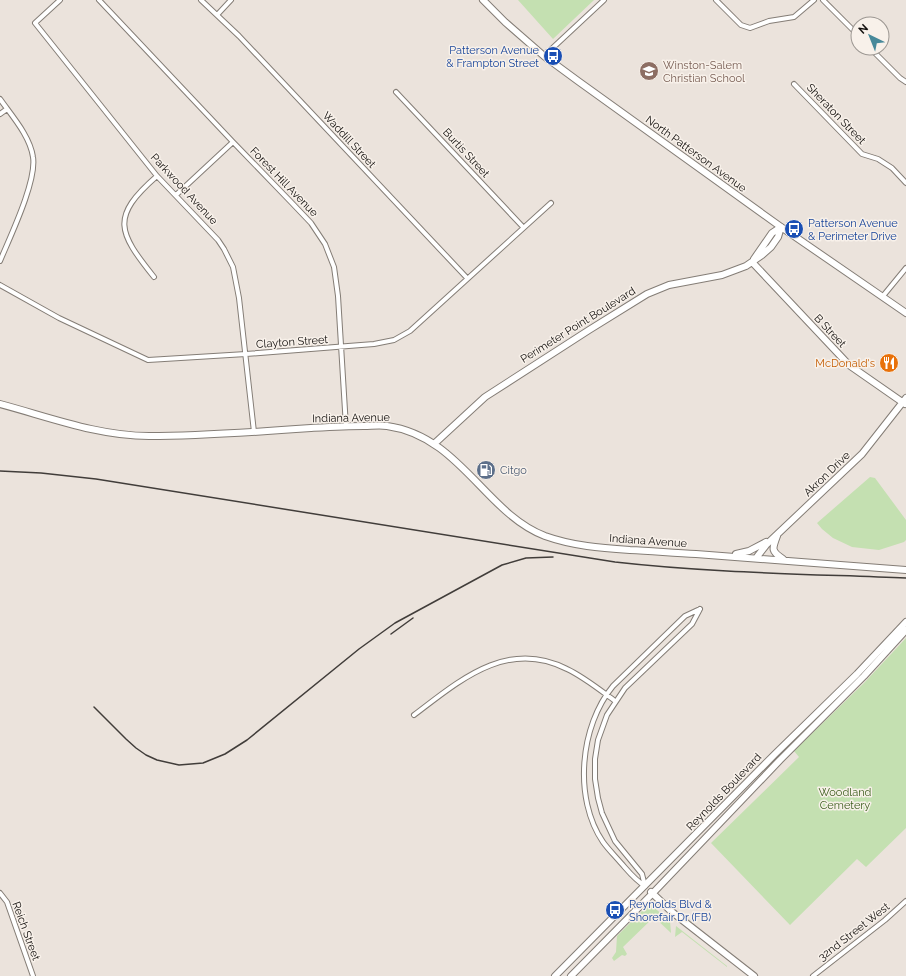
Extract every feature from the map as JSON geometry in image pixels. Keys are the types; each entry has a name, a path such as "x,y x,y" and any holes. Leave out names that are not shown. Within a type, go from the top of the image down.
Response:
{"main road":[{"name":"North Patterson Avenue","path":"483,0 505,22 544,56 781,227 883,296 906,314"},
{"name":"Perimeter Point Boulevard","path":"434,444 492,391 647,294 674,284 722,275 752,262 771,247 778,237 781,227"},
{"name":"B Street","path":"752,262 849,365 905,402"},
{"name":"Akron Drive","path":"756,558 775,536 862,454 905,402"},
{"name":"Indiana Avenue","path":"0,404 96,430 148,436 254,432 346,426 387,426 412,432 434,444 455,459 502,507 516,519 543,535 569,544 596,548 756,558 906,570"},
{"path":"723,556 747,552 775,536"},
{"path":"775,536 773,548 776,554 784,560"},
{"name":"Reynolds Boulevard","path":"555,976 857,674 906,622"},
{"name":"Reynolds Boulevard","path":"571,976 780,760 864,676 906,630"},
{"path":"646,886 652,894 672,912 754,976"}],"street":[{"name":"Parkwood Avenue","path":"60,0 35,23 157,176 218,240 230,259 236,278 254,432"},
{"name":"Forest Hill Avenue","path":"100,0 311,223 325,244 336,278 346,426"},
{"name":"Waddill Street","path":"201,0 238,36 467,278"},
{"path":"217,15 231,0"},
{"path":"544,56 604,0"},
{"path":"716,0 741,26 750,28 769,21 794,17 814,0"},
{"path":"823,0 850,27"},
{"path":"878,56 906,82"},
{"name":"Sheraton Street","path":"794,84 862,154 878,159 892,168 906,183"},
{"name":"Burtis Street","path":"396,92 523,227"},
{"path":"0,99 22,130 29,144 34,167 25,200 0,261"},
{"path":"0,114 7,109"},
{"path":"176,195 233,142"},
{"path":"154,277 129,243 124,226 126,212 131,202 144,187 157,176"},
{"name":"Clayton Street","path":"0,285 59,318 148,360 340,347 388,342 402,336 427,316 550,203"},
{"path":"883,296 906,268"},
{"path":"700,609 692,624 641,671 625,688 607,715 598,740 595,759 595,772 598,798 602,814 615,841 642,874 646,886 636,880 603,842 588,807 584,770 585,754 591,728 606,695 613,686 685,616 700,609"},
{"path":"414,715 474,672 497,662 514,660 535,659 567,669 616,701"},
{"name":"Reich Street","path":"0,893 7,902 33,976"},
{"name":"32nd Street West","path":"813,976 885,920 906,901"}],"green space":[{"path":"518,0 594,0 553,39"},
{"path":"870,477 875,478 906,520 906,540 879,550 852,547 833,538 817,523"},
{"name":"Woodland Cemetery","path":"906,638 906,828 866,867 857,859 790,925 711,843 799,757 794,751 864,683"},
{"path":"651,905 670,921 671,933 654,917 623,947 627,954 625,956 622,955 614,961 612,958 616,952 617,936 647,906"},
{"path":"676,926 727,967 682,932 675,937"}],"railway":[{"path":"0,471 41,473 96,479 615,562 724,571 906,578"},
{"path":"94,707 126,739 146,755 157,760 179,765 203,763 225,754 247,740 359,649 395,623 502,565 526,558 553,557"},
{"path":"391,634 413,618"}],"place":[{"name":"Patterson Avenue & Frampton Street","path":"553,56"},
{"name":"Winston-Salem Christian School","path":"649,71"},
{"name":"Patterson Avenue & Perimeter Drive","path":"794,229"},
{"name":"McDonald's","path":"889,363"},
{"name":"Citgo","path":"486,470"},
{"name":"Reynolds Blvd & Shorefair Dr (FB)","path":"615,910"}]}
